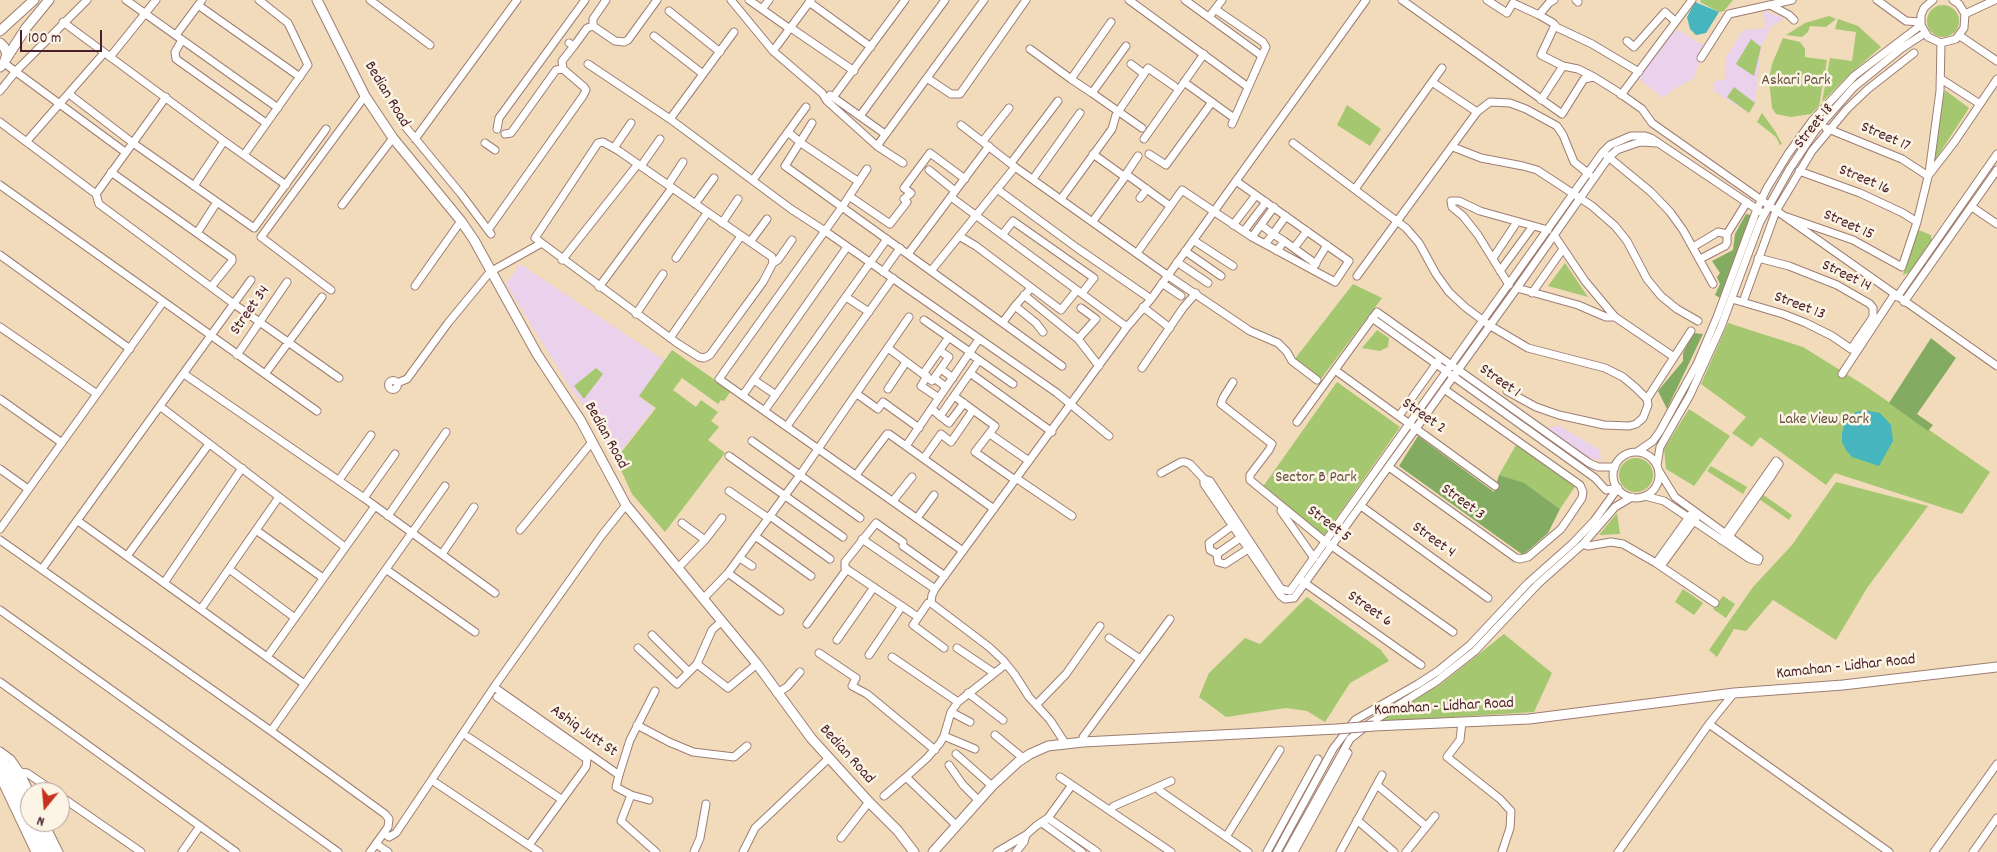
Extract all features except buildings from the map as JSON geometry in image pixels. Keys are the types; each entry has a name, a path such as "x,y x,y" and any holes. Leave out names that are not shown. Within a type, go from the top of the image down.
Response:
{"main road":[{"path":"3,28 27,0"},
{"path":"3,28 34,0"},
{"path":"2,64 26,28 49,0"},
{"path":"26,28 32,26 57,0"},
{"name":"Bedian Road","path":"317,0 366,96 393,138 461,221 474,240 537,354 581,421 626,505 757,664 828,759 898,831 914,852"},
{"path":"0,43 6,50 2,64"},
{"name":"Kamahan - Lidhar Road","path":"932,852 992,786 1023,758 1041,748 1065,743 1529,719 1734,693 1843,684 1997,666"},
{"path":"0,758 14,774 20,786"},
{"path":"0,769 7,778 42,852"},
{"path":"42,832 51,852"}],"street":[{"path":"0,91 16,71 87,0"},
{"path":"126,0 278,108"},
{"path":"27,141 146,14 156,0"},
{"path":"244,154 308,66 288,22 259,0"},
{"path":"370,0 430,45"},
{"path":"416,139 517,0"},
{"path":"497,130 499,118 585,0"},
{"path":"593,26 596,11 606,0"},
{"path":"593,26 615,41 624,42 628,40 657,0"},
{"path":"731,0 773,51 822,93 827,101 877,146 903,163"},
{"path":"750,0 854,71"},
{"path":"762,9 769,0"},
{"path":"834,96 905,0"},
{"path":"860,116 945,0"},
{"path":"877,146 984,0"},
{"path":"928,78 951,94 960,94 1026,0"},
{"path":"1129,0 1248,87"},
{"path":"1185,0 1262,56"},
{"path":"1209,17 1222,0"},
{"path":"931,603 935,590 963,551 1052,432 1127,327 1162,284 1366,0"},
{"path":"1402,0 1562,114 1584,79 1594,77"},
{"path":"1487,0 1507,13 1513,3 1539,14 1639,72"},
{"path":"1621,94 1692,0"},
{"path":"1701,58 1729,14 1792,0"},
{"path":"1877,0 1906,22 1921,24"},
{"path":"1933,0 1924,8 1921,24 1925,33 1932,40 1941,43 1951,41 1961,34 1966,23 1965,14 1959,4 1953,0"},
{"path":"1965,14 1995,0"},
{"path":"773,51 810,1 871,47"},
{"path":"1539,14 1550,1"},
{"path":"266,123 176,59 175,52 179,38 200,2 300,77"},
{"path":"1770,5 1790,15 1794,20"},
{"path":"1184,82 1212,102 1233,121 1266,47 1263,42 1215,8"},
{"path":"669,11 720,52"},
{"path":"1627,41 1634,47 1665,12 1675,21"},
{"path":"63,22 286,185"},
{"path":"1071,79 1111,22"},
{"path":"1754,496 1725,537 1694,516 1662,500 1644,496 1632,497 1624,494 1618,488 1614,478 1615,467 1626,455 1637,452 1653,441 1660,431 1697,364 1718,318 1757,209 1788,154 1812,121 1854,76 1921,24"},
{"path":"1555,25 1541,55 1563,66 1578,69 1621,94 1642,110 1652,123 1895,296 1997,366"},
{"path":"404,125 489,232 585,93 586,90 582,84 563,69 562,61 571,44 587,28 593,26"},
{"path":"670,119 734,32"},
{"path":"1644,496 1656,487 1660,447 1706,362 1764,214 1800,153 1820,125 1854,87 1902,48 1925,33"},
{"path":"1961,34 1997,56"},
{"path":"1961,34 1997,61"},
{"path":"654,36 703,74"},
{"path":"1917,222 1928,176 1941,79 1941,43"},
{"path":"1092,93 1126,46"},
{"path":"1030,49 1142,128"},
{"name":"Street 18","path":"1742,302 1758,258 1799,171 1828,130 1868,89 1914,52"},
{"path":"1144,140 1204,54"},
{"path":"2,64 16,71 61,103 125,152"},
{"path":"588,64 670,119 790,209 825,231 1058,393 1108,436"},
{"path":"1131,64 1144,74"},
{"path":"1541,100 1563,66"},
{"path":"1061,198 1112,129 1119,112 1148,68 1174,86"},
{"path":"1355,189 1442,68"},
{"path":"505,134 511,133 551,73 563,69"},
{"path":"1941,79 1980,104"},
{"path":"1928,176 1955,141 1997,79"},
{"path":"1432,82 1478,112"},
{"path":"822,93 834,96 885,134"},
{"path":"69,94 133,143 254,228 326,129"},
{"path":"331,290 261,237 366,96"},
{"path":"96,194 166,97"},
{"path":"931,271 997,189 1058,101"},
{"path":"1149,154 1166,164 1212,102"},
{"path":"1357,276 1478,112 1490,102 1498,102 1526,109 1557,126 1566,141 1574,162 1589,174"},
{"path":"753,180 806,108"},
{"path":"983,141 1009,108"},
{"path":"1033,179 1080,113"},
{"path":"0,122 96,194 99,204 234,304 339,378"},
{"path":"614,148 631,123"},
{"path":"812,124 785,166 1062,366"},
{"path":"961,125 1013,165 1167,275 1250,331 1278,342 1292,361 1317,380"},
{"name":"Street 17","path":"1820,125 1902,160 1928,176"},
{"path":"788,132 801,143 859,182"},
{"path":"342,205 393,138"},
{"path":"562,260 660,140"},
{"path":"194,186 224,141"},
{"path":"773,263 772,257 603,142 598,143 534,238 636,314 699,357 704,358 710,355 763,282 773,263 778,260 792,240"},
{"path":"1486,323 1517,288 1554,235 1589,174 1606,155 1617,150 1641,142 1658,143 1764,214"},
{"path":"485,143 495,150"},
{"path":"1293,143 1398,221 1419,243 1436,274 1449,292 1486,323 1528,348 1605,368 1622,377 1647,399 1648,405 1643,418 1629,426 1620,427 1558,415 1536,407 1507,391"},
{"path":"908,254 989,146"},
{"path":"1453,147 1480,158 1537,170 1597,210 1615,226 1627,241 1647,279 1661,296 1677,309 1698,321"},
{"path":"849,196 890,224 907,202 904,199 911,193 904,188 930,153 965,179"},
{"path":"1093,154 1147,188 1170,206"},
{"path":"1842,374 1895,296 1997,154"},
{"path":"1288,591 1302,582 1410,423 1453,370 1548,230 1577,196 1606,155"},
{"path":"1606,155 1657,199 1683,230 1713,284"},
{"path":"1093,221 1126,176 1138,156"},
{"path":"599,287 670,187 683,162"},
{"path":"868,169 719,379 963,551"},
{"path":"929,170 976,215 1003,234 1007,240 1080,291 1127,327"},
{"path":"1904,302 1997,170"},
{"name":"Street 16","path":"1799,171 1860,193 1903,213 1917,222"},
{"path":"111,172 232,260 211,287"},
{"path":"695,204 714,178"},
{"path":"1236,180 1349,261 1335,282 1314,267 1294,248 1261,225"},
{"path":"0,185 317,411"},
{"path":"1140,198 1147,188"},
{"path":"997,189 1077,248 1151,299"},
{"path":"1137,253 1182,190 1252,237 1314,267"},
{"path":"1233,224 1256,195"},
{"path":"722,223 738,199"},
{"path":"1509,285 1463,216 1452,207 1451,201 1458,201 1480,211 1548,230"},
{"path":"197,233 217,202"},
{"path":"1244,232 1266,202"},
{"path":"1700,259 1725,246 1728,234 1747,202"},
{"path":"1972,206 1997,224"},
{"path":"1252,237 1274,207"},
{"path":"676,258 707,213"},
{"name":"Street 15","path":"1778,213 1853,240 1902,267 1917,222"},
{"path":"1265,244 1286,216"},
{"path":"750,242 767,219"},
{"path":"415,286 461,221"},
{"path":"959,236 1061,310 1094,278 1013,221 1003,234"},
{"path":"1492,258 1517,222"},
{"path":"1500,271 1533,226"},
{"path":"1294,248 1307,231"},
{"path":"1693,247 1718,232 1728,234"},
{"path":"1554,235 1585,281 1615,317 1674,358"},
{"path":"670,338 741,236"},
{"path":"765,410 887,240"},
{"path":"1193,240 1233,266"},
{"path":"1277,250 1284,241"},
{"path":"397,383 407,379 448,323 490,272 540,244"},
{"path":"1314,267 1327,246"},
{"path":"743,395 847,247"},
{"path":"883,272 900,248"},
{"path":"1532,293 1563,249"},
{"path":"1185,251 1221,276"},
{"path":"0,255 130,349"},
{"name":"Street 14","path":"1758,258 1789,266 1829,282 1870,304 1873,308 1873,317 1851,349"},
{"path":"1177,262 1208,283"},
{"path":"636,314 663,274"},
{"path":"787,426 893,278"},
{"path":"42,569 251,280"},
{"name":"Street 34","path":"237,355 287,282"},
{"path":"1162,284 1181,296"},
{"path":"1003,322 1031,288"},
{"path":"1517,288 1578,305 1606,317 1615,317"},
{"path":"1142,368 1196,293"},
{"path":"1024,295 1078,339 1099,366"},
{"path":"265,374 322,297"},
{"path":"846,297 869,312"},
{"name":"Street 13","path":"1732,299 1806,323 1832,336 1851,349"},
{"path":"0,529 162,302"},
{"path":"1015,306 1036,323 1043,332"},
{"path":"1143,307 1170,328"},
{"path":"1078,339 1096,319 1081,308"},
{"name":"Street 1","path":"1297,422 1375,315 1589,463 1598,467 1615,467"},
{"path":"704,598 740,558 800,476 909,317"},
{"path":"924,320 1013,384"},
{"path":"0,327 97,394"},
{"path":"1647,399 1691,332"},
{"path":"939,398 920,386 928,376 940,351 950,337"},
{"path":"906,446 979,339"},
{"path":"888,348 906,362 946,387"},
{"path":"928,376 941,369 948,357 940,351"},
{"path":"940,416 979,360"},
{"path":"1398,416 1439,360"},
{"path":"888,389 906,362"},
{"path":"941,369 953,378"},
{"name":"Street 2","path":"1335,370 1495,486"},
{"path":"1288,600 1294,598 1314,558 1329,544 1361,506 1417,428 1444,389 1453,370"},
{"name":"Street 1","path":"1453,370 1595,478 1606,490 1618,488"},
{"path":"970,373 1052,432"},
{"path":"184,374 364,498 495,593"},
{"path":"754,380 776,395"},
{"name":"Street 5","path":"1233,382 1221,404 1272,444 1249,478 1282,508 1329,544 1453,632"},
{"name":"Street 3","path":"1389,467 1520,559 1528,557 1560,529 1582,498 1582,488 1576,481 1444,389"},
{"path":"858,394 878,409 883,402 918,428"},
{"path":"954,396 995,426 975,452 1072,516"},
{"path":"0,399 62,443"},
{"path":"932,409 949,423 964,403"},
{"path":"161,407 345,547"},
{"path":"924,458 941,434 951,442 974,410"},
{"path":"388,516 446,432"},
{"path":"856,475 887,434 924,458 994,509"},
{"path":"990,434 1029,461"},
{"path":"338,480 372,435"},
{"path":"752,441 860,518"},
{"path":"520,530 592,442"},
{"path":"127,556 209,444"},
{"path":"1637,452 1649,456 1674,497 1694,516"},
{"path":"364,498 395,454"},
{"path":"728,456 843,537"},
{"path":"1162,473 1181,462 1185,462 1190,464 1204,479 1210,481 1243,537 1282,589 1288,591"},
{"path":"164,583 242,468"},
{"path":"0,469 28,489"},
{"path":"893,501 912,477"},
{"path":"1204,479 1204,484 1232,526 1243,537 1248,549 1280,595 1288,600"},
{"path":"271,731 303,683 387,570 446,486"},
{"path":"1288,852 1350,739 1370,722 1437,681 1480,646 1528,583 1594,521 1618,488"},
{"path":"729,491 830,559"},
{"path":"917,518 934,495"},
{"path":"201,609 279,497"},
{"path":"1277,852 1333,749 1355,720 1438,671 1494,626 1583,544 1615,507 1632,497"},
{"path":"384,833 389,837 396,833 494,687 602,535 626,505"},
{"path":"267,657 375,506"},
{"name":"Street 4","path":"1361,506 1488,598"},
{"path":"442,554 474,507"},
{"path":"1282,508 1281,511 1314,558"},
{"path":"1658,564 1694,516"},
{"path":"678,568 706,540 722,518"},
{"path":"78,521 303,683"},
{"path":"682,523 706,540"},
{"path":"807,624 847,569 846,562 876,523 945,576"},
{"path":"1232,526 1209,543 1210,550 1216,554 1218,562 1225,564 1248,549"},
{"path":"256,530 323,578"},
{"path":"755,536 811,576"},
{"path":"1216,554 1243,537"},
{"path":"862,539 935,590"},
{"path":"0,540 271,731 385,814 390,823 370,852"},
{"path":"1583,544 1588,546 1611,542 1624,544 1658,564 1715,603"},
{"path":"740,558 752,566"},
{"path":"229,569 295,618"},
{"path":"847,569 918,617"},
{"path":"387,570 475,632"},
{"path":"728,573 780,611"},
{"name":"Street 6","path":"1302,582 1360,620 1421,665"},
{"path":"837,640 874,587"},
{"path":"1288,591 1288,600"},
{"path":"931,603 928,603 914,626 944,648"},
{"path":"931,603 989,647 1006,664 1029,697 1050,720 1065,743"},
{"path":"869,655 902,606"},
{"path":"0,610 338,852"},
{"path":"1083,742 1083,737 1170,619"},
{"path":"638,648 677,684 697,664 712,630 722,620"},
{"path":"1036,704 1066,674 1100,626"},
{"path":"652,635 689,672"},
{"path":"1109,638 1140,659"},
{"path":"957,648 994,673"},
{"path":"819,653 856,678 852,686 868,694 935,750"},
{"path":"892,657 958,702"},
{"path":"697,664 728,688 757,664"},
{"path":"884,796 935,750 944,736 951,712 958,702 1006,664"},
{"path":"777,693 787,687 800,672"},
{"path":"0,682 236,852"},
{"name":"Ashiq Jutt St","path":"494,687 619,775 616,787 631,796"},
{"path":"619,775 630,740 655,692"},
{"path":"968,693 1003,720"},
{"path":"1618,852 1709,724 1734,693"},
{"path":"497,697 587,759 586,767 529,845"},
{"path":"951,712 970,722"},
{"path":"1462,722 1460,740 1447,757 1500,798 1511,811 1510,828 1502,852"},
{"path":"1709,724 1889,852"},
{"path":"637,725 693,752 734,757 747,746"},
{"path":"995,735 1023,758"},
{"path":"944,736 976,749"},
{"path":"468,737 562,799"},
{"path":"1226,837 1280,750"},
{"path":"0,752 11,759 25,782"},
{"path":"1294,852 1348,753"},
{"path":"956,754 992,786"},
{"path":"743,852 755,828 828,759"},
{"path":"1267,852 1318,759"},
{"path":"1934,852 1997,764"},
{"path":"949,765 979,801"},
{"path":"20,772 28,773 41,782"},
{"path":"1340,852 1382,775"},
{"path":"906,777 956,825"},
{"path":"1060,777 1171,852"},
{"path":"0,778 35,852"},
{"path":"1110,810 1114,806 1170,781"},
{"path":"436,783 539,852"},
{"path":"998,852 1026,835 1048,818 1072,785"},
{"path":"1377,785 1426,826"},
{"path":"1158,787 1160,791 1248,852"},
{"path":"649,800 631,796 621,821 656,852"},
{"path":"841,838 868,802"},
{"path":"70,803 141,852"},
{"path":"694,852 700,838 706,804"},
{"path":"1406,852 1435,816"},
{"path":"1048,818 1096,852"},
{"path":"1973,852 1997,818"},
{"path":"1357,820 1394,852"},
{"path":"1042,823 1082,852"},
{"path":"182,852 200,826"},
{"path":"49,832 58,852"},
{"path":"1016,852 1024,842 1026,835"},
{"path":"376,844 388,852"}],"shaded area":[{"path":"1763,10 1784,18 1770,28 1761,47 1755,103 1749,113 1714,91 1713,82 1726,79 1726,58 1743,30 1766,28"},
{"path":"1674,30 1682,32 1704,46 1694,78 1674,89 1663,98 1638,78"},
{"path":"520,264 664,360 639,397 654,408 614,460 592,418 568,384 506,284"},
{"path":"1558,425 1600,450 1601,460 1586,458 1555,436 1549,428"}],"green space":[{"path":"1701,0 1733,0 1724,11 1719,12 1700,2"},
{"path":"1943,5 1955,9 1959,21 1955,33 1943,37 1931,33 1927,21 1931,9"},
{"path":"1829,16 1836,19 1826,27 1810,26 1808,32 1802,37 1786,35 1805,23"},
{"path":"1838,19 1858,26 1881,47 1822,102 1830,58 1852,61 1856,32 1835,29"},
{"name":"Askari Park","path":"1783,38 1800,42 1805,49 1805,57 1827,60 1819,106 1811,114 1791,117 1776,114 1772,108 1769,80 1772,64"},
{"path":"1751,39 1761,47 1754,76 1736,64"},
{"path":"1734,87 1755,103 1749,113 1727,97"},
{"path":"1945,90 1969,108 1935,160 1941,110"},
{"path":"1347,105 1381,129 1370,146 1337,125"},
{"path":"1762,113 1782,144 1780,145 1776,137 1757,122"},
{"path":"1746,214 1752,215 1720,298 1715,295 1720,284 1717,277 1720,273 1712,261 1733,250 1735,234"},
{"path":"1916,229 1931,235 1932,241 1910,272 1903,275"},
{"path":"1565,263 1588,297 1548,286"},
{"path":"1353,284 1382,298 1320,380 1294,360"},
{"name":"Lake View Park","path":"1728,323 1803,347 1864,385 1990,472 1962,514 1835,473 1826,485 1760,437 1752,447 1732,433 1746,417 1701,384"},
{"path":"1377,330 1389,338 1388,347 1380,351 1362,348"},
{"path":"1693,333 1703,334 1667,409 1658,391 1683,361 1683,353"},
{"path":"1931,338 1956,358 1917,414 1933,425 1928,431 1889,403"},
{"path":"672,350 731,391 724,401 721,400 718,404 682,378 673,390 696,407 701,400 718,412 711,421 719,427 708,440 725,453 665,532 632,494 616,459 656,408 639,396"},
{"path":"596,368 603,374 584,399 574,386"},
{"name":"Sector B Park","path":"1337,382 1400,427 1323,537 1262,488"},
{"path":"1689,409 1730,436 1694,486 1666,469 1664,449"},
{"path":"1418,436 1494,492 1499,475 1524,483 1560,509 1548,533 1523,555 1399,466"},
{"path":"1516,445 1576,485 1560,509 1524,484 1499,475"},
{"path":"1636,458 1648,463 1653,475 1648,487 1636,492 1624,487 1619,475 1624,463"},
{"path":"1711,466 1747,487 1743,494 1707,471"},
{"path":"1836,482 1928,506 1867,588 1836,640 1773,600 1746,631 1734,629 1717,657 1709,650 1753,587 1792,545"},
{"path":"1762,494 1792,515 1789,520 1759,499"},
{"path":"1617,513 1620,534 1599,535"},
{"path":"1683,589 1703,603 1694,615 1675,602"},
{"path":"1723,596 1735,604 1726,618 1713,609"},
{"path":"1307,597 1381,650 1389,661 1350,683 1325,722 1307,711 1286,708 1226,717 1199,697 1209,673 1245,638 1260,644"},
{"path":"1504,634 1552,673 1534,712 1377,722 1441,684"}],"water":[{"path":"1695,2 1719,12 1706,33 1696,35 1690,29 1687,17"},
{"path":"1864,410 1880,413 1891,425 1893,441 1879,466 1852,457 1842,442 1844,425 1856,412"}]}
